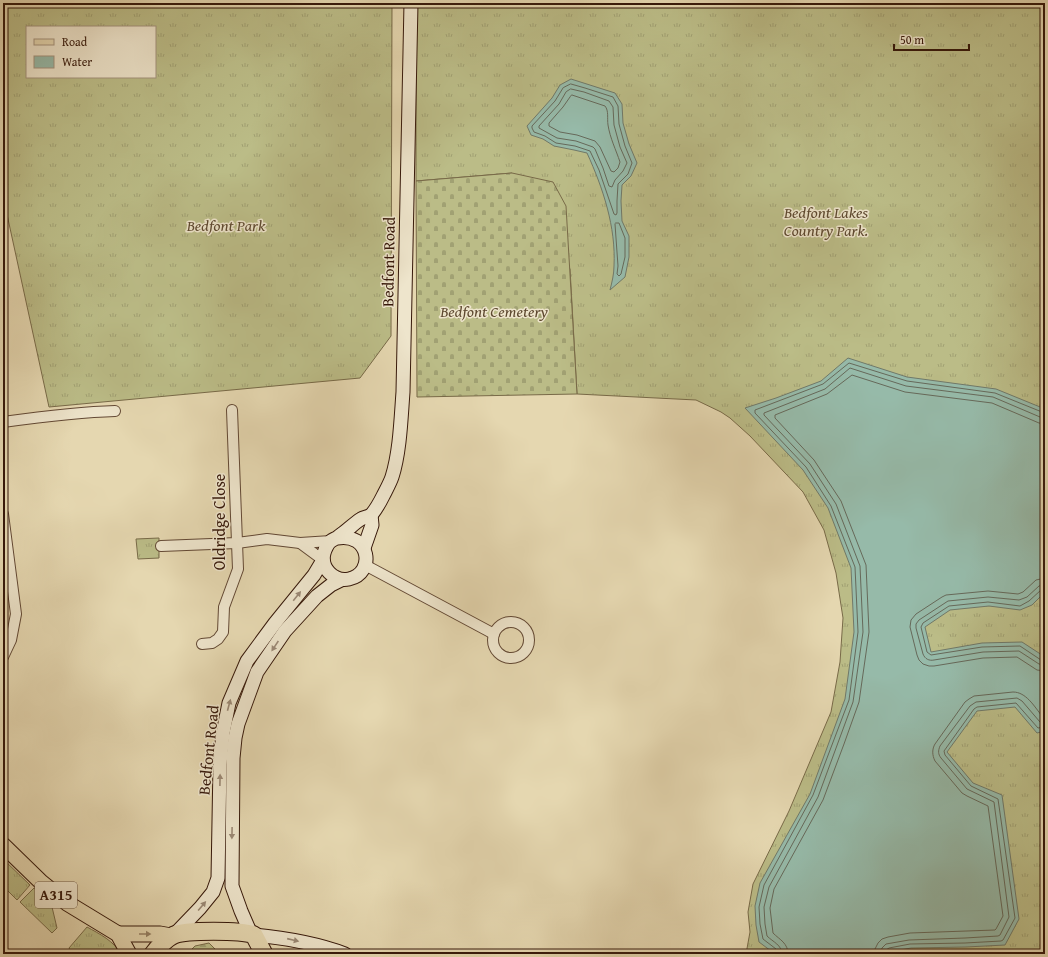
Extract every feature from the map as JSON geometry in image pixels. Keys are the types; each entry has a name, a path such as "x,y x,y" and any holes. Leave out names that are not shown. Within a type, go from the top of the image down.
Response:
{"highway":[{"path":"153,954 173,935 209,931 253,934 264,954"}],"main road":[{"name":"A315","path":"3,845 41,882 67,903 118,934 129,954"},
{"path":"118,934 173,935"}],"street":[{"name":"Bedfont Road","path":"173,935 200,908 213,892 218,878 220,764 223,733 229,703 247,661 275,623 314,575 323,560 325,550 334,539 362,518 371,515 380,502 392,477 396,461 403,392 411,3"},
{"name":"Oldridge Close","path":"202,644 212,643 218,639 223,632 224,607 238,569 232,410"},
{"path":"3,422 80,412 115,411"},
{"path":"3,514 16,614 11,640 3,658"},
{"name":"Bedfont Road","path":"253,934 241,911 232,886 233,758 238,724 257,672 285,631 317,596 331,585 341,580 351,579 362,571 365,565 366,555 364,548 372,525 371,515"},
{"path":"161,546 237,543 267,540 300,542 350,537 356,540 364,548"},
{"path":"300,542 323,560 324,566 332,576 341,580"},
{"path":"365,565 494,634"},
{"path":"253,934 284,938 332,949 345,954"},
{"path":"318,954 332,949"}],"green space":[{"name":"Bedfont Park","path":"3,3 392,3 391,336 360,378 49,407 3,196"},
{"name":"Bedfont Lakes Country Park.","path":"416,3 1045,3 1045,954 746,954 750,932 748,912 753,884 789,811 831,712 840,662 843,618 836,573 824,530 803,492 750,436 721,412 696,400 577,394 570,269 512,173 416,181"},
{"name":"Bedfont Cemetery","path":"512,173 553,182 566,206 577,394 417,397 416,181"},
{"path":"159,538 159,558 138,559 136,539"},
{"path":"3,859 30,885 17,900 3,886"},
{"path":"34,888 52,907 57,928 52,933 20,902"},
{"path":"87,927 111,942 120,954 72,954 69,948"},
{"path":"209,943 220,954 187,954 195,946"}],"water":[{"path":"571,79 615,93 622,104 623,123 629,144 637,163 631,176 622,185 622,221 629,236 629,257 625,277 610,290 614,266 611,222 603,194 587,153 554,146 543,139 531,135 527,126 552,98 560,85"},
{"path":"848,358 907,377 996,389 1045,409 1045,592 1032,605 1020,610 989,606 950,610 925,627 931,652 982,643 1022,642 1045,657 1045,731 1037,733 1015,707 977,711 947,752 973,783 1002,795 1019,919 1005,945 911,948 879,954 775,954 759,942 755,906 760,883 810,794 845,699 854,632 851,568 828,508 803,470 745,408 821,381"}]}
